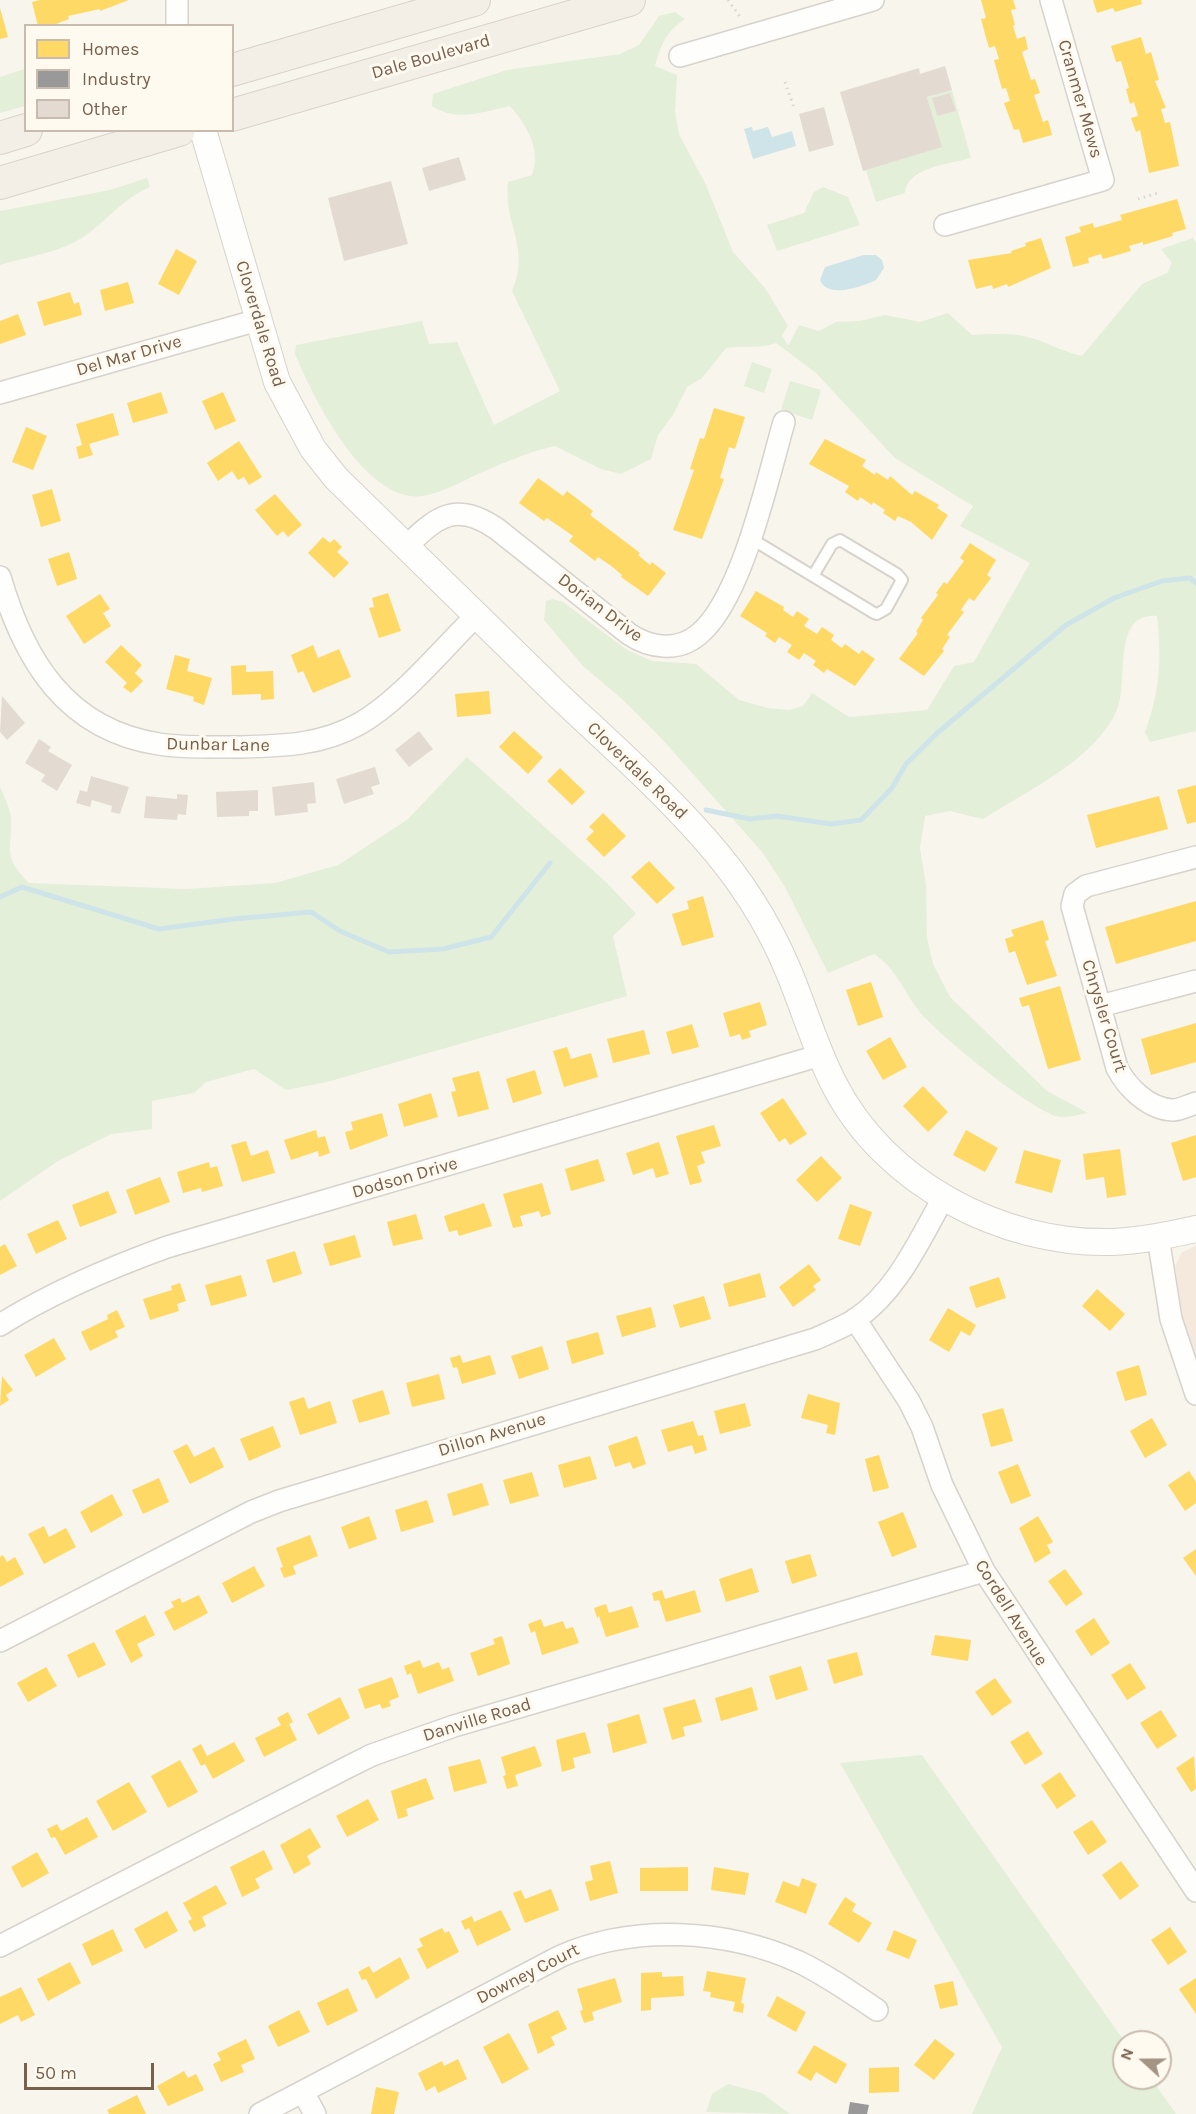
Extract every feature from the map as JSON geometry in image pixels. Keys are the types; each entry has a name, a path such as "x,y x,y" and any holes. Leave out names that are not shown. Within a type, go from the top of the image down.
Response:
{"main road":[{"path":"234,69 474,0"},
{"name":"Dale Boulevard","path":"234,114 629,0"},
{"path":"0,138 24,131"},
{"path":"0,183 171,132"}],"street":[{"path":"177,0 177,24"},
{"path":"680,56 873,0"},
{"name":"Cranmer Mews","path":"945,225 1103,180 1051,0"},
{"name":"Cloverdale Road","path":"204,132 277,382 313,448 336,478 666,798 726,864 756,907 777,946 835,1085 856,1119 877,1144 907,1171 944,1197 1001,1224 1036,1234 1073,1240 1110,1242 1158,1238 1196,1229"},
{"name":"Del Mar Drive","path":"0,393 258,320"},
{"name":"Dorian Drive","path":"406,547 440,517 461,513 477,517 497,529 629,634 650,645 667,646 690,640 705,628 726,596 750,538 784,422"},
{"name":"Dunbar Lane","path":"0,577 10,611 25,645 44,677 55,689 76,708 104,726 129,737 184,747 290,746 342,733 383,708 476,616"},
{"name":"Chrysler Court","path":"1196,857 1086,886 1075,894 1072,906 1117,1068 1127,1087 1154,1105 1173,1110 1196,1103"},
{"path":"1100,1006 1196,981"},
{"name":"Dodson Drive","path":"0,1325 63,1289 114,1266 167,1247 821,1054"},
{"name":"Dillon Avenue","path":"0,1641 235,1520 279,1501 815,1339 855,1319 883,1296 895,1281 944,1197"},
{"path":"1158,1238 1171,1319 1196,1394"},
{"name":"Cordell Avenue","path":"855,1319 909,1401 922,1427 942,1485 984,1571 1196,1891"},
{"name":"Danville Road","path":"0,1946 382,1752 454,1726 984,1571"},
{"name":"Downey Court","path":"260,2114 561,1956 610,1939 695,1936 768,1950 799,1962 877,2010"},
{"path":"303,2092 315,2114"}],"lane":[{"path":"750,538 813,576 877,614 886,609 902,580 897,574 840,540 832,544 813,576"}],"path":[{"path":"785,82 794,108"},
{"path":"1138,198 1158,193"}],"shaded area":[{"path":"752,127 753,131 768,127 772,137 792,131 796,146 753,159 744,129"},
{"path":"864,255 876,255 882,260 884,268 876,280 862,286 837,290 824,286 820,280 825,267"},
{"path":"1196,1246 1196,1361 1193,1362 1184,1325 1175,1266 1182,1252"}],"green space":[{"path":"675,12 685,19 665,39 655,66 677,75 675,111 679,134 706,185 733,252 765,288 788,326 782,335 788,346 799,325 819,331 836,322 860,321 885,315 920,322 948,313 972,335 1007,334 1028,337 1082,356 1142,284 1167,273 1172,263 1161,249 1193,238 1196,243 1196,731 1150,742 1145,732 1157,689 1159,646 1157,616 1143,618 1133,625 1127,637 1117,710 1107,728 1093,744 1059,772 983,819 950,811 925,816 920,848 926,885 927,938 933,964 950,997 1047,1091 1088,1113 1060,1117 1047,1112 986,1071 929,1022 894,973 874,954 828,973 785,887 762,852 662,739 622,699 583,666 544,620 546,601 553,599 563,602 627,650 652,661 696,664 739,700 768,708 789,710 803,706 812,693 849,717 927,710 954,666 974,662 1030,563 960,526 973,506 895,458 816,373 776,343 726,348 702,378 687,387 673,415 658,435 651,459 621,474 601,469 555,446 516,458 444,490 423,496 402,494 381,483 362,466 328,420 295,354 296,345 422,321 429,344 457,342 494,425 560,391 512,291 519,261 509,211 508,182 532,175 535,156 531,138 522,121 510,106 470,114 450,114 432,106 433,94 507,70 620,54 639,45 659,16"},
{"path":"24,69 24,106 0,113 0,77"},
{"path":"952,90 971,158 921,172 907,184 905,193 876,202 866,170 941,147 927,97","holes":["950,93 955,110 937,116 932,98"]},
{"path":"147,178 150,187 130,198 98,226 72,244 0,265 0,211 110,190"},
{"path":"823,187 848,197 860,225 777,251 767,225 804,213 814,192"},
{"path":"752,362 772,369 764,393 744,386"},
{"path":"790,381 821,390 812,420 781,410"},
{"path":"467,757 607,883 636,914 613,936 627,996 327,1082 286,1090 254,1069 206,1082 194,1093 152,1101 152,1129 111,1134 58,1161 0,1201 0,787 11,818 10,853 15,866 29,883 187,889 275,883 338,865 407,820"},
{"path":"922,1755 1117,2030 1112,2030 1112,2090 1159,2090 1176,2114 972,2114 1002,2047 840,1763"},
{"path":"728,2084 762,2093 790,2114 706,2112 712,2094"}],"building: Homes":[{"path":"40,0 129,0 100,11 100,9 68,16 69,19 56,24 38,24 32,2"},
{"path":"981,0 1013,0 1016,9 1011,10 1015,25 1013,26 1017,39 1025,36 1028,49 1022,52 1031,80 1035,79 1040,93 1034,95 1043,122 1048,120 1052,135 1023,143 1019,129 1014,130 1004,103 1010,101 1006,88 1002,89 994,60 999,59 995,46 989,48 981,19 986,18"},
{"path":"1093,0 1141,0 1142,4 1115,12 1113,8 1097,13"},
{"path":"0,8 8,37 0,39"},
{"path":"1141,37 1146,54 1151,52 1159,80 1155,81 1166,108 1161,109 1165,123 1170,122 1179,166 1149,173 1140,130 1136,132 1131,118 1138,116 1134,102 1130,104 1126,89 1129,88 1121,61 1116,62 1111,46"},
{"path":"1177,199 1186,229 1172,233 1173,236 1143,245 1143,242 1129,246 1131,251 1103,259 1101,254 1088,258 1089,263 1073,267 1065,237 1081,232 1079,227 1093,223 1094,228 1122,220 1120,215"},
{"path":"1041,238 1051,268 1008,287 1007,284 993,289 992,285 976,289 968,260 1012,253 1011,251 1026,246 1025,243"},
{"path":"176,249 197,261 179,295 158,284"},
{"path":"128,282 134,303 105,311 100,290"},
{"path":"70,292 74,304 79,302 82,315 44,326 37,302"},
{"path":"18,314 26,335 0,344 0,321"},
{"path":"161,392 168,413 133,423 127,403"},
{"path":"223,392 236,421 215,430 202,401"},
{"path":"714,408 745,417 735,449 729,447 720,478 724,479 702,539 673,530 694,470 690,469 700,438 704,439"},
{"path":"113,413 119,435 89,444 93,455 79,459 76,447 82,445 76,424"},
{"path":"26,427 47,436 33,470 12,462"},
{"path":"825,439 866,460 862,466 875,475 876,472 888,480 890,476 912,495 915,491 939,505 937,508 948,515 932,540 911,522 898,516 895,521 873,502 872,505 860,497 858,501 845,492 849,486 809,464"},
{"path":"239,441 262,477 249,485 244,477 238,480 232,471 218,481 207,463"},
{"path":"538,478 563,496 567,491 593,511 590,515 640,553 638,555 650,565 652,562 666,573 648,596 621,577 622,575 610,565 598,557 595,561 569,541 573,536 547,518 544,521 519,503"},
{"path":"52,489 61,521 41,527 32,495"},
{"path":"275,494 302,525 288,537 283,531 277,536 255,510"},
{"path":"323,537 330,543 334,539 342,547 337,552 349,563 334,578 308,553"},
{"path":"970,543 996,560 987,575 991,578 974,601 969,598 961,610 964,612 947,635 950,637 942,649 944,651 924,676 899,659 918,633 916,632 923,620 921,618 938,595 936,593 944,582 947,584 964,561 960,558"},
{"path":"69,552 77,579 57,586 48,559"},
{"path":"756,591 784,607 783,610 793,617 797,611 809,619 804,626 817,634 822,627 834,635 831,640 842,648 845,644 859,654 862,650 875,659 855,686 827,669 824,673 813,665 816,661 804,653 799,660 787,652 792,645 779,637 775,643 765,636 767,633 740,616"},
{"path":"388,593 401,631 379,638 369,608 374,607 372,598"},
{"path":"100,594 110,609 103,613 111,626 84,644 66,616"},
{"path":"121,645 142,665 135,673 143,681 131,693 123,687 127,683 105,662"},
{"path":"313,645 318,658 339,649 351,677 313,693 303,671 298,673 291,655"},
{"path":"175,655 190,659 187,671 212,678 204,705 193,701 194,697 166,689"},
{"path":"246,665 246,672 273,671 274,699 261,700 261,694 232,695 231,666"},
{"path":"489,691 491,714 457,717 455,694"},
{"path":"514,731 543,757 528,774 499,747"},
{"path":"560,768 585,792 572,805 547,781"},
{"path":"1196,785 1196,822 1187,824 1177,790"},
{"path":"1159,796 1168,829 1096,848 1087,815"},
{"path":"603,813 626,836 604,857 586,839 594,831 589,827"},
{"path":"649,861 675,888 657,904 631,877"},
{"path":"703,896 714,937 682,946 672,914 689,909 687,901"},
{"path":"1196,901 1196,941 1116,964 1105,927"},
{"path":"1043,920 1049,940 1045,941 1057,976 1027,985 1015,951 1009,953 1005,939 1014,936 1011,930"},
{"path":"871,982 883,1017 858,1026 846,990"},
{"path":"1060,986 1081,1060 1048,1069 1029,1005 1022,1007 1019,998"},
{"path":"760,1002 767,1025 749,1031 751,1037 742,1040 740,1034 730,1037 723,1013"},
{"path":"1196,1023 1196,1062 1151,1075 1141,1039"},
{"path":"692,1024 699,1047 672,1054 666,1032"},
{"path":"644,1030 650,1054 613,1063 607,1039"},
{"path":"890,1037 907,1067 883,1080 866,1051"},
{"path":"567,1047 571,1059 591,1053 598,1077 564,1087 553,1051"},
{"path":"535,1070 542,1094 513,1103 506,1079"},
{"path":"479,1071 489,1109 458,1117 451,1092 456,1091 452,1078"},
{"path":"923,1086 948,1112 928,1132 903,1106"},
{"path":"431,1093 438,1117 404,1127 398,1104"},
{"path":"783,1098 807,1134 790,1145 785,1138 779,1142 760,1113"},
{"path":"382,1113 388,1136 350,1150 345,1132 353,1130 351,1122"},
{"path":"714,1125 721,1146 701,1152 705,1163 697,1166 702,1182 690,1185 676,1136"},
{"path":"316,1130 318,1138 325,1136 330,1153 319,1157 318,1151 291,1160 284,1140"},
{"path":"966,1130 998,1148 985,1172 953,1155"},
{"path":"1196,1135 1196,1177 1183,1181 1171,1143"},
{"path":"246,1141 251,1156 268,1150 275,1173 242,1182 231,1145"},
{"path":"659,1142 669,1174 656,1178 653,1168 633,1175 626,1153"},
{"path":"1120,1149 1126,1195 1107,1198 1104,1177 1086,1180 1083,1154"},
{"path":"1024,1150 1061,1160 1052,1193 1015,1183"},
{"path":"821,1156 842,1178 817,1202 796,1180"},
{"path":"598,1159 605,1181 571,1191 565,1169"},
{"path":"209,1162 210,1168 217,1166 223,1186 202,1192 201,1188 183,1193 177,1172"},
{"path":"160,1177 170,1202 135,1215 126,1190"},
{"path":"542,1183 551,1214 541,1217 539,1211 520,1216 523,1226 513,1228 503,1194"},
{"path":"108,1191 117,1213 80,1227 72,1205"},
{"path":"484,1203 492,1226 459,1236 457,1230 449,1232 444,1216"},
{"path":"850,1204 872,1212 860,1246 838,1239"},
{"path":"416,1214 423,1239 393,1246 387,1222"},
{"path":"58,1220 67,1239 36,1254 27,1234"},
{"path":"355,1235 361,1257 330,1266 323,1244"},
{"path":"5,1244 17,1266 0,1275 0,1247"},
{"path":"295,1251 302,1274 273,1283 266,1260"},
{"path":"809,1264 821,1280 813,1286 816,1290 793,1307 779,1287"},
{"path":"760,1273 766,1297 729,1307 723,1284"},
{"path":"241,1275 247,1296 211,1306 205,1285"},
{"path":"999,1277 1006,1298 976,1308 969,1287"},
{"path":"180,1283 186,1301 177,1304 179,1311 150,1320 143,1299 172,1290 171,1286"},
{"path":"1097,1289 1125,1314 1110,1331 1082,1306"},
{"path":"704,1296 711,1319 680,1328 673,1305"},
{"path":"651,1307 656,1327 622,1337 616,1316"},
{"path":"948,1308 976,1325 970,1336 961,1331 949,1352 929,1340"},
{"path":"117,1310 125,1327 115,1331 118,1337 90,1351 81,1332 108,1319 107,1315"},
{"path":"598,1332 604,1354 572,1364 566,1341"},
{"path":"54,1338 66,1359 36,1377 24,1355"},
{"path":"542,1346 549,1369 519,1379 511,1356"},
{"path":"460,1355 463,1363 490,1355 496,1374 462,1384 457,1367 453,1368 450,1358"},
{"path":"1139,1365 1147,1395 1125,1401 1116,1372"},
{"path":"439,1374 445,1399 412,1407 406,1383"},
{"path":"2,1376 13,1390 6,1395 9,1400 0,1406"},
{"path":"383,1390 390,1414 359,1423 352,1400"},
{"path":"808,1394 840,1403 835,1435 826,1433 828,1425 801,1418"},
{"path":"304,1397 308,1409 330,1401 337,1423 300,1435 289,1402"},
{"path":"745,1403 751,1426 720,1434 714,1411"},
{"path":"1003,1408 1013,1441 991,1447 982,1414"},
{"path":"1152,1418 1167,1445 1145,1458 1130,1431"},
{"path":"693,1421 698,1436 703,1435 707,1450 695,1454 692,1445 668,1452 661,1430"},
{"path":"273,1426 281,1447 249,1461 240,1439"},
{"path":"637,1436 646,1464 633,1469 630,1462 615,1467 608,1446"},
{"path":"187,1444 194,1457 214,1447 224,1467 190,1484 173,1451"},
{"path":"879,1455 889,1488 873,1492 865,1459"},
{"path":"590,1456 597,1479 564,1488 558,1465"},
{"path":"1018,1464 1031,1496 1011,1504 998,1472"},
{"path":"1189,1471 1196,1482 1196,1503 1185,1511 1168,1485"},
{"path":"532,1472 539,1496 510,1504 503,1480"},
{"path":"159,1478 169,1502 143,1514 132,1490"},
{"path":"482,1483 489,1505 453,1516 447,1494"},
{"path":"112,1494 123,1515 91,1533 80,1512"},
{"path":"427,1500 434,1522 401,1532 395,1510"},
{"path":"903,1512 917,1547 892,1557 878,1522"},
{"path":"369,1516 377,1539 349,1549 341,1527"},
{"path":"1038,1516 1053,1542 1047,1545 1051,1553 1035,1563 1019,1528"},
{"path":"44,1526 49,1537 66,1528 76,1547 44,1564 28,1534"},
{"path":"310,1535 318,1556 293,1566 296,1574 284,1578 280,1568 283,1567 276,1548"},
{"path":"1196,1549 1196,1576 1183,1558"},
{"path":"810,1554 817,1576 792,1584 785,1561"},
{"path":"3,1555 7,1562 15,1557 24,1574 0,1587 0,1557"},
{"path":"254,1566 265,1586 232,1603 222,1583"},
{"path":"752,1568 759,1592 726,1602 719,1579"},
{"path":"1065,1569 1083,1594 1066,1606 1048,1581"},
{"path":"662,1590 665,1599 695,1590 701,1612 666,1622 659,1600 654,1601 652,1593"},
{"path":"199,1595 208,1613 174,1631 164,1612 174,1607 171,1602 180,1598 182,1603"},
{"path":"606,1604 609,1613 632,1606 639,1627 606,1637 594,1608"},
{"path":"145,1615 155,1635 137,1644 143,1656 131,1663 115,1631"},
{"path":"1094,1618 1110,1643 1091,1656 1075,1631"},
{"path":"541,1619 544,1627 563,1621 566,1629 573,1627 579,1643 542,1655 535,1631 531,1633 528,1624"},
{"path":"935,1635 971,1640 968,1661 931,1655"},
{"path":"502,1636 510,1664 478,1676 470,1653 495,1644 493,1639"},
{"path":"94,1642 106,1665 78,1678 67,1655"},
{"path":"857,1652 863,1675 834,1684 827,1660"},
{"path":"420,1660 423,1668 439,1662 442,1670 449,1667 454,1681 418,1694 411,1673 407,1675 404,1666"},
{"path":"1130,1663 1146,1688 1127,1700 1111,1675"},
{"path":"801,1666 808,1690 776,1700 769,1676"},
{"path":"46,1667 57,1686 28,1702 17,1683"},
{"path":"392,1677 399,1697 389,1701 391,1706 382,1709 380,1704 365,1709 358,1689"},
{"path":"995,1678 1012,1702 992,1716 975,1692"},
{"path":"752,1687 758,1710 721,1721 715,1698"},
{"path":"340,1697 350,1718 318,1735 307,1714"},
{"path":"695,1699 702,1722 683,1727 685,1736 672,1740 663,1708"},
{"path":"1161,1710 1177,1736 1157,1749 1140,1723"},
{"path":"288,1712 293,1722 289,1724 297,1740 264,1757 255,1738 281,1725 277,1718"},
{"path":"639,1714 647,1743 613,1753 607,1724"},
{"path":"1028,1731 1043,1754 1025,1765 1010,1742"},
{"path":"585,1732 591,1753 573,1758 575,1768 562,1772 556,1740"},
{"path":"234,1742 245,1761 213,1779 205,1764 201,1766 192,1749 201,1744 207,1756"},
{"path":"535,1746 542,1766 515,1775 518,1786 507,1789 501,1757"},
{"path":"1194,1756 1196,1789 1191,1792 1176,1768"},
{"path":"480,1759 487,1783 454,1792 448,1767"},
{"path":"180,1760 198,1792 168,1808 151,1776"},
{"path":"1060,1772 1076,1796 1057,1809 1041,1785"},
{"path":"426,1778 434,1799 406,1809 408,1816 398,1819 391,1791"},
{"path":"129,1782 147,1812 113,1831 96,1801"},
{"path":"368,1799 379,1820 347,1837 336,1816"},
{"path":"87,1817 98,1837 65,1855 55,1837 51,1838 47,1829 57,1824 61,1831"},
{"path":"1092,1820 1107,1842 1088,1855 1073,1832"},
{"path":"310,1828 321,1847 307,1856 311,1864 294,1874 280,1845"},
{"path":"264,1850 273,1869 255,1879 260,1888 242,1897 230,1867"},
{"path":"37,1852 49,1873 22,1888 11,1867"},
{"path":"610,1861 618,1893 590,1901 585,1882 593,1880 590,1866"},
{"path":"1121,1861 1139,1886 1120,1900 1102,1875"},
{"path":"688,1867 688,1891 640,1891 640,1868"},
{"path":"714,1867 749,1873 745,1895 711,1890"},
{"path":"802,1878 817,1884 806,1914 775,1902 783,1881 799,1887"},
{"path":"216,1885 227,1904 202,1917 206,1926 194,1932 188,1921 192,1919 183,1903"},
{"path":"551,1889 559,1910 525,1923 513,1893 521,1890 525,1899"},
{"path":"845,1897 856,1904 852,1911 872,1923 859,1943 828,1924"},
{"path":"501,1910 511,1930 477,1946 469,1928 465,1930 461,1921 472,1916 474,1922"},
{"path":"167,1911 178,1931 145,1949 134,1929"},
{"path":"1170,1927 1187,1952 1168,1965 1151,1940"},
{"path":"442,1928 445,1933 449,1931 459,1952 427,1969 417,1949 423,1946 419,1939"},
{"path":"113,1929 123,1951 92,1966 82,1944"},
{"path":"894,1930 917,1940 909,1959 886,1950"},
{"path":"400,1957 410,1978 376,1999 366,1979 362,1980 358,1972 369,1966 373,1973"},
{"path":"70,1962 81,1983 48,2001 37,1979"},
{"path":"707,1971 746,1978 741,2003 744,2004 743,2013 733,2011 735,2002 710,1997 711,1992 703,1991"},
{"path":"662,1972 662,1977 683,1976 684,1996 651,1998 651,2010 641,2011 641,1973"},
{"path":"615,1978 622,2002 592,2012 594,2020 584,2023 577,1989"},
{"path":"1196,1978 1196,2014 1179,1989"},
{"path":"953,1981 958,2005 940,2009 934,1985"},
{"path":"21,1987 35,2015 21,2022 18,2015 0,2024 0,1997"},
{"path":"348,1988 358,2011 327,2026 317,2003"},
{"path":"777,1996 806,2012 796,2032 767,2016"},
{"path":"299,2010 310,2032 278,2047 268,2026"},
{"path":"558,2010 567,2029 551,2037 555,2045 538,2054 528,2024"},
{"path":"509,2033 529,2069 502,2084 483,2047"},
{"path":"246,2039 255,2059 241,2065 244,2072 221,2082 213,2064 221,2060 217,2053"},
{"path":"935,2039 955,2054 934,2080 914,2065"},
{"path":"814,2045 847,2064 836,2084 816,2072 811,2081 797,2073"},
{"path":"458,2059 467,2079 438,2093 435,2086 426,2091 418,2073 442,2061 444,2066"},
{"path":"899,2067 899,2092 869,2093 869,2068"},
{"path":"184,2071 188,2078 196,2074 204,2090 168,2106 157,2086"},
{"path":"376,2087 399,2092 394,2114 371,2114"},
{"path":"137,2095 146,2114 109,2114 107,2110"}],"building: Industry":[{"path":"850,2102 869,2105 867,2114 848,2114"}],"building: Other":[{"path":"945,66 952,90 927,97 942,147 863,171 840,92 919,68 920,74"},
{"path":"950,93 956,111 937,116 932,98"},
{"path":"824,107 834,145 809,152 799,114"},
{"path":"459,157 466,180 429,191 422,168"},
{"path":"391,181 408,244 344,261 328,198"},
{"path":"2,696 25,723 7,740 0,732"},
{"path":"419,731 433,749 409,767 395,750"},
{"path":"39,739 51,747 48,751 72,765 57,791 41,781 45,775 25,763"},
{"path":"375,767 380,784 371,787 374,794 344,804 336,779"},
{"path":"91,776 129,787 120,814 111,812 112,806 92,800 90,807 76,803 80,790 87,792"},
{"path":"314,782 316,803 307,804 308,812 275,816 272,787"},
{"path":"258,790 258,811 249,811 249,816 217,817 216,792"},
{"path":"177,794 188,795 186,815 178,814 177,820 144,818 146,796 177,799"}],"waterway":[{"path":"706,810 750,819 777,816 831,824 861,820 892,788 906,764 936,734 1066,625 1114,598 1162,581 1190,578 1196,583"},
{"path":"0,897 22,887 159,929 311,912 340,931 389,952 443,949 491,937 550,863"}]}
